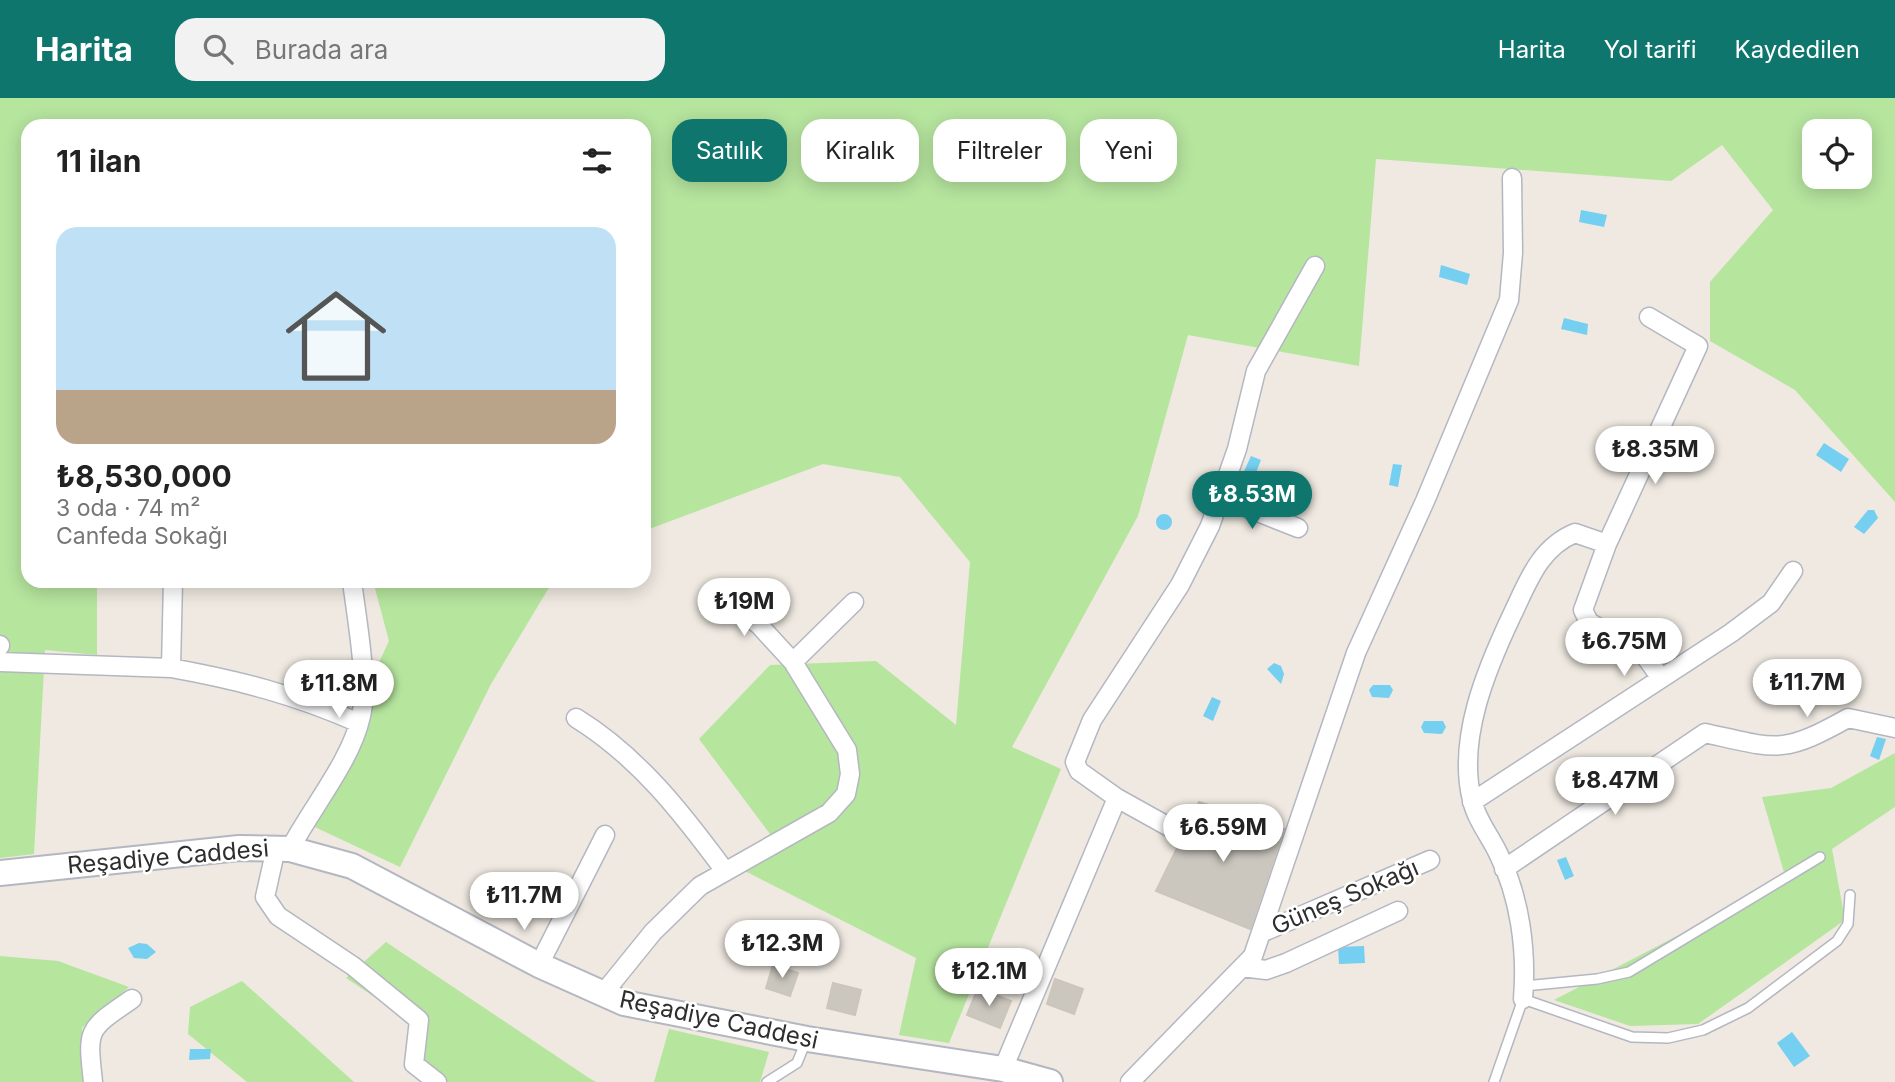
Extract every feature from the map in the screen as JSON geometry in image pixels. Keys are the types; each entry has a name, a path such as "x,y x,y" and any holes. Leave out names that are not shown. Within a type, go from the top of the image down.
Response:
{"street":[{"path":"1130,1082 1253,956 1356,653 1425,501 1509,300 1513,253 1512,177"},
{"path":"1180,833 1116,798 1079,771 1075,759 1092,720 1180,585 1210,526 1237,449 1256,370 1315,266"},
{"path":"1649,317 1698,346 1608,544 1584,604 1584,615 1589,622 1645,656 1660,677"},
{"path":"1220,497 1298,528"},
{"path":"1523,992 1525,965 1518,910 1504,869 1472,802 1468,751 1477,705 1500,640 1545,552 1561,539 1575,533 1608,544"},
{"path":"1472,802 1731,633 1771,603 1793,571"},
{"path":"171,668 173,588"},
{"path":"353,588 361,662 362,714 347,755 283,848 265,898 278,916 353,966 419,1020 414,1064 437,1082"},
{"path":"602,995 653,932 700,886 829,813 846,794 850,774 847,750 793,662 760,625 716,591"},
{"path":"793,662 854,602"},
{"path":"0,662 171,668 246,682 316,704 359,723"},
{"path":"576,718 599,732 673,801 725,871"},
{"path":"1504,869 1705,733 1768,747 1806,742 1849,718 1895,728"},
{"path":"1003,1069 1116,798"},
{"path":"539,965 605,835"},
{"name":"Reşadiye Caddesi","path":"0,873 239,848 283,848 352,866 539,965 602,995 649,1010 807,1039 1003,1069 1050,1082"},
{"name":"Güneş Sokağı","path":"1261,933 1430,860"},
{"name":"Güneş Sokağı","path":"1242,967 1266,970 1286,963 1398,911"},
{"path":"93,1082 89,1042 93,1029 131,999"}],"lane":[{"path":"1523,992 1629,972 1820,857"},
{"path":"1523,992 1547,1010 1632,1037 1668,1038 1689,1034 1721,1023 1748,1008 1837,941 1849,924 1850,895"},
{"path":"1494,1082 1523,992"},
{"path":"767,1082 797,1063 807,1039"}],"green space":[{"path":"0,98 1895,98 1895,502 1795,390 1710,341 1710,282 1773,210 1722,145 1671,181 1376,159 1359,366 1188,335 1138,516 1012,747 1061,769 949,1043 899,1035 916,958 731,864 770,834 699,739 770,665 876,661 956,725 970,562 900,477 823,464 651,528 651,119 21,119 21,588 97,588 97,655 45,650 34,854 0,858"},
{"path":"375,588 549,588 491,684 400,867 304,822 389,641"},
{"path":"1895,753 1895,807 1832,849 1845,920 1698,1024 1630,1026 1554,1000 1786,879 1762,797 1831,788"},
{"path":"386,942 596,1082 439,1082 421,1067 427,1032 346,978"},
{"path":"0,956 58,961 129,987 82,1028 88,1082 0,1082"},
{"path":"242,981 354,1082 247,1082 188,1034 190,1007"},
{"path":"669,1029 769,1052 760,1082 654,1082"}],"water":[{"path":"1581,210 1607,215 1604,227 1579,222"},
{"path":"1441,265 1470,274 1467,285 1439,277"},
{"path":"1564,318 1588,324 1587,335 1561,329"},
{"path":"1824,443 1849,459 1841,472 1816,455"},
{"path":"1251,456 1261,460 1252,483 1246,483 1241,478"},
{"path":"1393,464 1402,465 1398,487 1389,485"},
{"path":"1868,510 1874,510 1878,518 1864,534 1854,527"},
{"path":"1164,514 1170,516 1170,528 1164,530 1158,528 1156,522 1158,516"},
{"path":"1274,663 1281,666 1284,674 1281,684 1267,669"},
{"path":"1373,685 1390,685 1393,690 1389,698 1372,697 1369,690"},
{"path":"1212,697 1221,701 1213,721 1203,716"},
{"path":"1424,721 1443,721 1446,727 1442,734 1424,733 1421,727"},
{"path":"1877,737 1886,739 1879,760 1870,756"},
{"path":"1566,857 1574,876 1565,880 1557,860"},
{"path":"139,943 147,944 156,952 147,959 134,958 128,948"},
{"path":"1364,946 1365,963 1339,964 1338,947"},
{"path":"1792,1032 1810,1056 1794,1067 1777,1043"},
{"path":"190,1049 211,1049 210,1059 189,1060"}],"building":[{"path":"1199,802 1284,829 1250,929 1156,891 1179,844 1190,838 1188,825"},
{"path":"773,965 798,973 790,996 766,988"},
{"path":"1055,979 1083,989 1074,1014 1047,1004"},
{"path":"833,983 861,990 855,1015 827,1008"},
{"path":"978,988 1011,1001 1000,1028 967,1015"}]}
